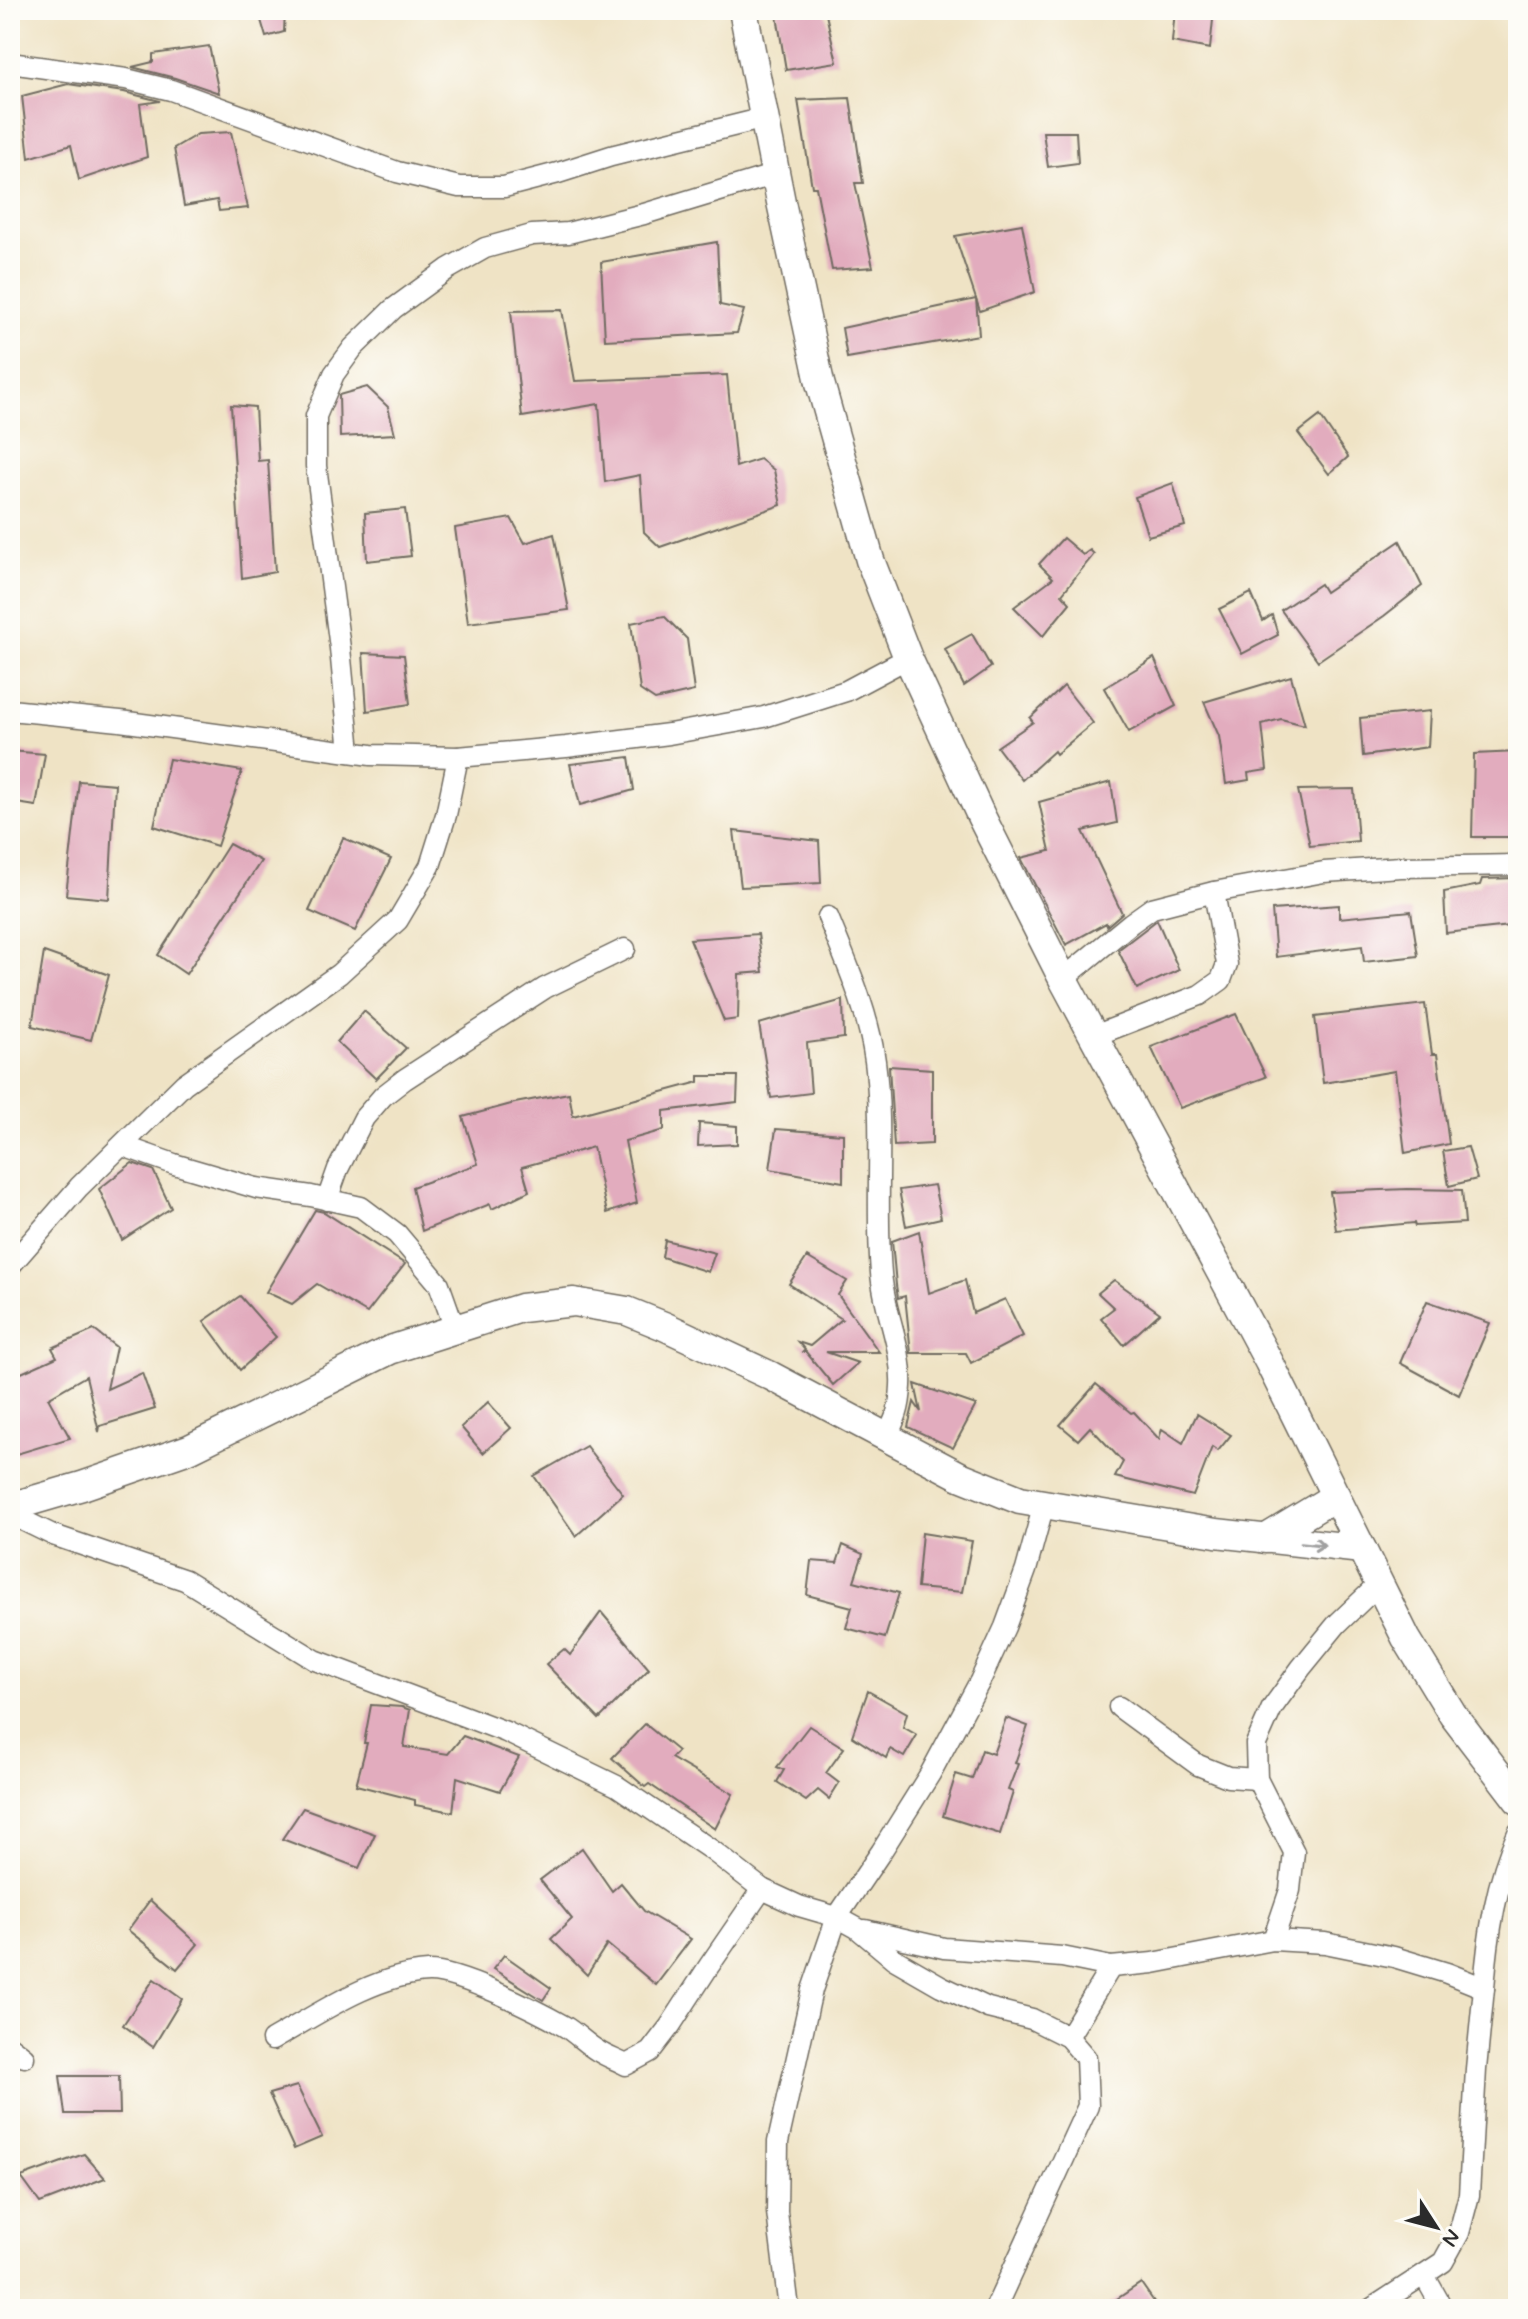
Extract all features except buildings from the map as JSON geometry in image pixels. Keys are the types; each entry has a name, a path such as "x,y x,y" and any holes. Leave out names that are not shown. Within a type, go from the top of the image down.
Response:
{"main road":[{"path":"743,10 820,383 870,560 908,658 981,816 1063,979 1269,1362 1406,1638 1453,1715 1518,1800"},
{"path":"10,1507 189,1449 390,1350 521,1308 574,1302 627,1311 664,1326 771,1376 960,1476 1020,1500 1216,1533 1362,1549"},
{"path":"1265,1539 1336,1496"}],"street":[{"path":"10,63 126,79 171,90 397,172 459,187 504,187 611,156 765,118"},
{"path":"350,752 316,466 316,416 334,374 353,348 393,309 448,269 485,248 532,235 568,233 644,214 776,174"},
{"path":"10,710 120,721 371,755 458,757 669,734 764,717 846,691 908,658"},
{"path":"10,1266 79,1187 184,1084 339,974 398,920 430,866 446,815 458,757"},
{"path":"1063,979 1152,908 1214,892 1324,872 1518,865"},
{"path":"1094,1036 1200,995 1221,980 1227,964 1214,892"},
{"path":"828,917 862,999 875,1061 879,1134 877,1235 882,1294 895,1338 901,1383 898,1416 886,1438"},
{"path":"327,1200 338,1169 364,1118 383,1096 545,988 625,949"},
{"path":"123,1146 256,1188 361,1207 397,1234 439,1284 455,1329"},
{"path":"789,2309 777,2212 778,2142 812,1990 837,1917 930,1774 980,1681 1005,1627 1026,1570 1044,1504"},
{"path":"10,1514 53,1535 185,1580 315,1660 506,1732 617,1786 713,1851 762,1889 799,1906 837,1917 857,1928 894,1959 941,1986 988,2008 1032,2019 1068,2037 1086,2058 1088,2106 995,2309"},
{"path":"1273,1940 1290,1890 1294,1852 1257,1779 1256,1744 1272,1708 1337,1624 1379,1584"},
{"path":"1119,1707 1198,1765 1228,1777 1257,1779"},
{"path":"1371,2309 1443,2262 1459,2233 1469,2195 1476,2069 1495,1905 1508,1855 1518,1833"},
{"path":"272,2040 335,2004 387,1980 430,1972 469,1982 528,2007 567,2028 599,2052 626,2065 650,2052 762,1889"},
{"path":"857,1928 944,1948 1062,1957 1111,1967 1153,1963 1273,1940 1325,1943 1394,1957 1484,1988"},
{"path":"1068,2037 1111,1967"},
{"path":"1424,2275 1443,2309"}]}
